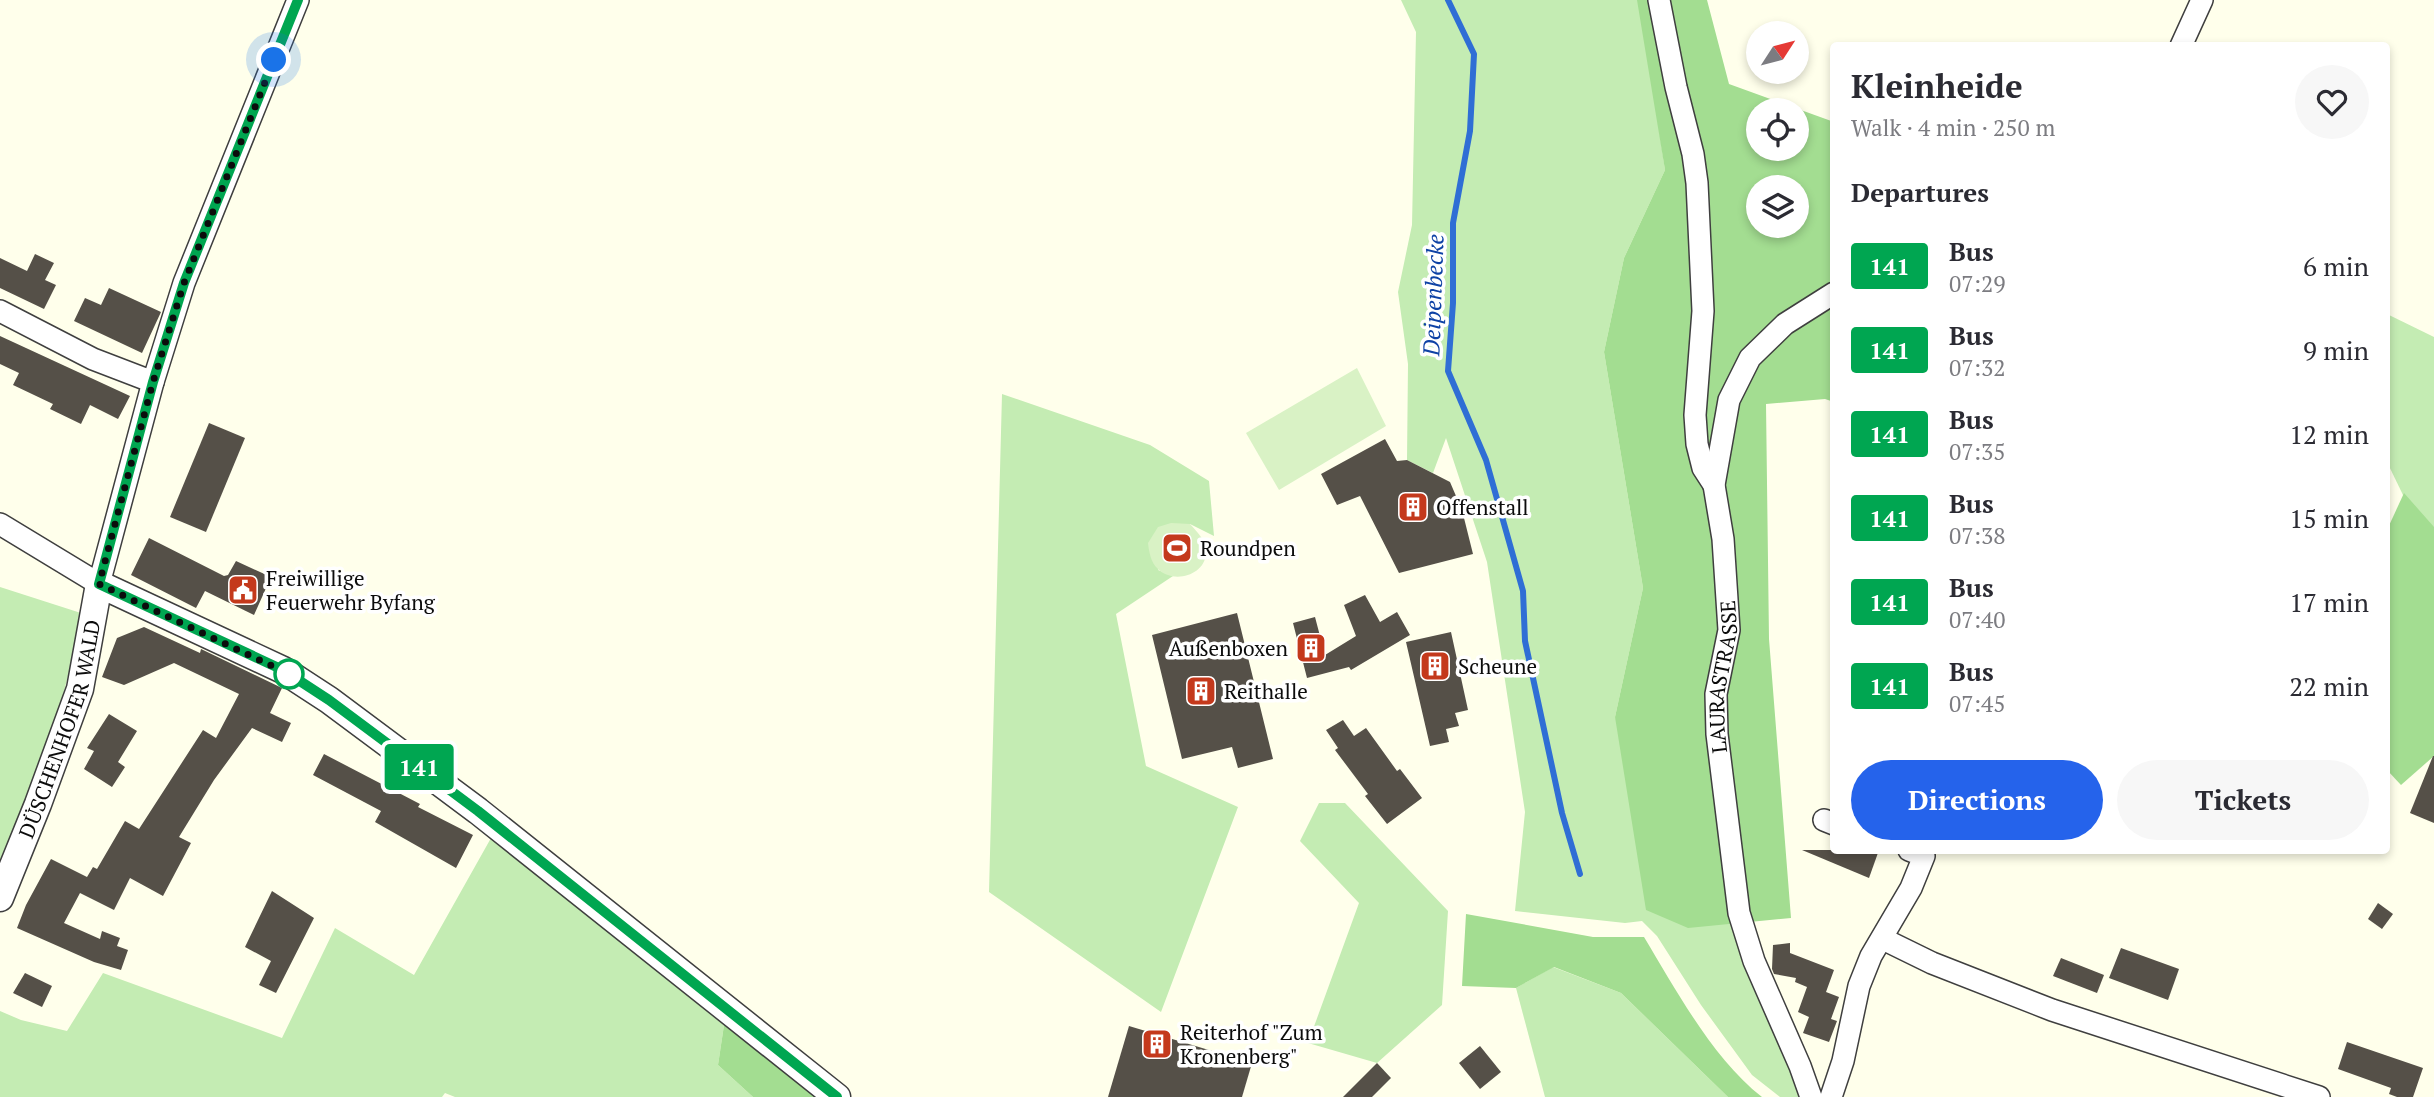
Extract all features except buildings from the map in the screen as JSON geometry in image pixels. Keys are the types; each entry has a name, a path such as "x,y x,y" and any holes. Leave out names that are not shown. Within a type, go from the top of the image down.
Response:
{"street":[{"name":"DÜSCHENHOFER WALD","path":"0,898 80,690 99,584 153,382 184,283 298,0"},
{"path":"1659,0 1697,183 1703,311 1695,415 1696,444 1703,468 1714,485"},
{"path":"2182,42 2202,0"},
{"name":"LAURASTRASSE","path":"1811,1097 1754,961 1739,913 1717,734 1716,694 1729,630 1723,539 1714,485 1729,400 1750,358 1785,324 1830,296"},
{"path":"0,312 93,359 153,382"},
{"path":"0,524 99,584 283,670 329,700 478,811 837,1097"},
{"path":"1831,1097 1843,1061 1859,986 1871,956 1910,888 1924,856 1919,854"},
{"path":"1883,939 1931,963 2053,1010 2319,1097"}],"green space":[{"path":"1401,0 1640,0 1665,170 1624,258 1604,352 1643,588 1615,717 1735,923 1801,1097 1780,1097 1752,1075 1701,1005 1657,936 1642,921 1625,923 1515,911 1525,812 1487,562 1446,438 1433,473 1407,460 1408,364 1398,292 1412,225 1416,32"},
{"path":"1637,0 1707,0 1729,84 1768,98 1746,98 1746,161 1809,161 1809,113 1830,121 1830,401 1766,404 1769,639 1791,918 1688,928 1646,910 1615,717 1643,588 1604,352 1624,258 1665,170"},
{"path":"2390,315 2434,337 2434,528 2403,495 2390,468"},
{"path":"1357,368 1386,426 1279,490 1246,433"},
{"path":"1002,394 1150,445 1209,481 1214,536 1190,524 1158,570 1173,576 1116,614 1146,766 1238,807 1161,1012 989,892"},
{"path":"2404,493 2434,527 2434,756 2401,785 2390,773 2390,523"},
{"name":"Roundpen","path":"1171,523 1190,524 1205,545 1206,553 1200,567 1180,577 1164,574 1156,567 1148,543 1158,527"},
{"path":"0,587 84,614 49,749 0,878"},
{"path":"1319,803 1345,803 1448,911 1442,1005 1377,1063 1308,1043 1359,903 1300,841"},
{"path":"491,838 724,1025 718,1065 753,1097 455,1097 445,1093 442,1097 0,1097 0,1011 21,1020 67,1031 103,973 282,1038 335,928 414,975"},
{"path":"1466,914 1593,937 1644,937 1682,1001 1712,1044 1727,1063 1762,1097 1728,1097 1621,993 1554,967 1516,988 1462,986"},
{"path":"1553,967 1621,993 1728,1097 1545,1097 1516,988"},
{"path":"724,1025 816,1097 753,1097 718,1065"}],"waterway":[{"name":"Deipenbecke","path":"1448,0 1474,54 1470,131 1453,223 1453,303 1448,371 1486,460 1523,591 1525,641 1562,813 1580,874"}],"bus line":[{"name":"141","path":"298,0 184,283 153,382 99,584 283,670 329,700 478,811 837,1097"}],"place":[{"name":"Offenstall","path":"1413,507"},
{"name":"Roundpen","path":"1177,548"},
{"name":"Freiwillige Feuerwehr Byfang","path":"243,590"},
{"name":"Außenboxen","path":"1311,648"},
{"name":"Scheune","path":"1435,666"},
{"name":"Reithalle","path":"1201,691"},
{"name":"Reiterhof \"Zum Kronenberg\"","path":"1157,1044"}],"route":[{"path":"274,60 184,283 153,382 99,584 289,674"}]}
